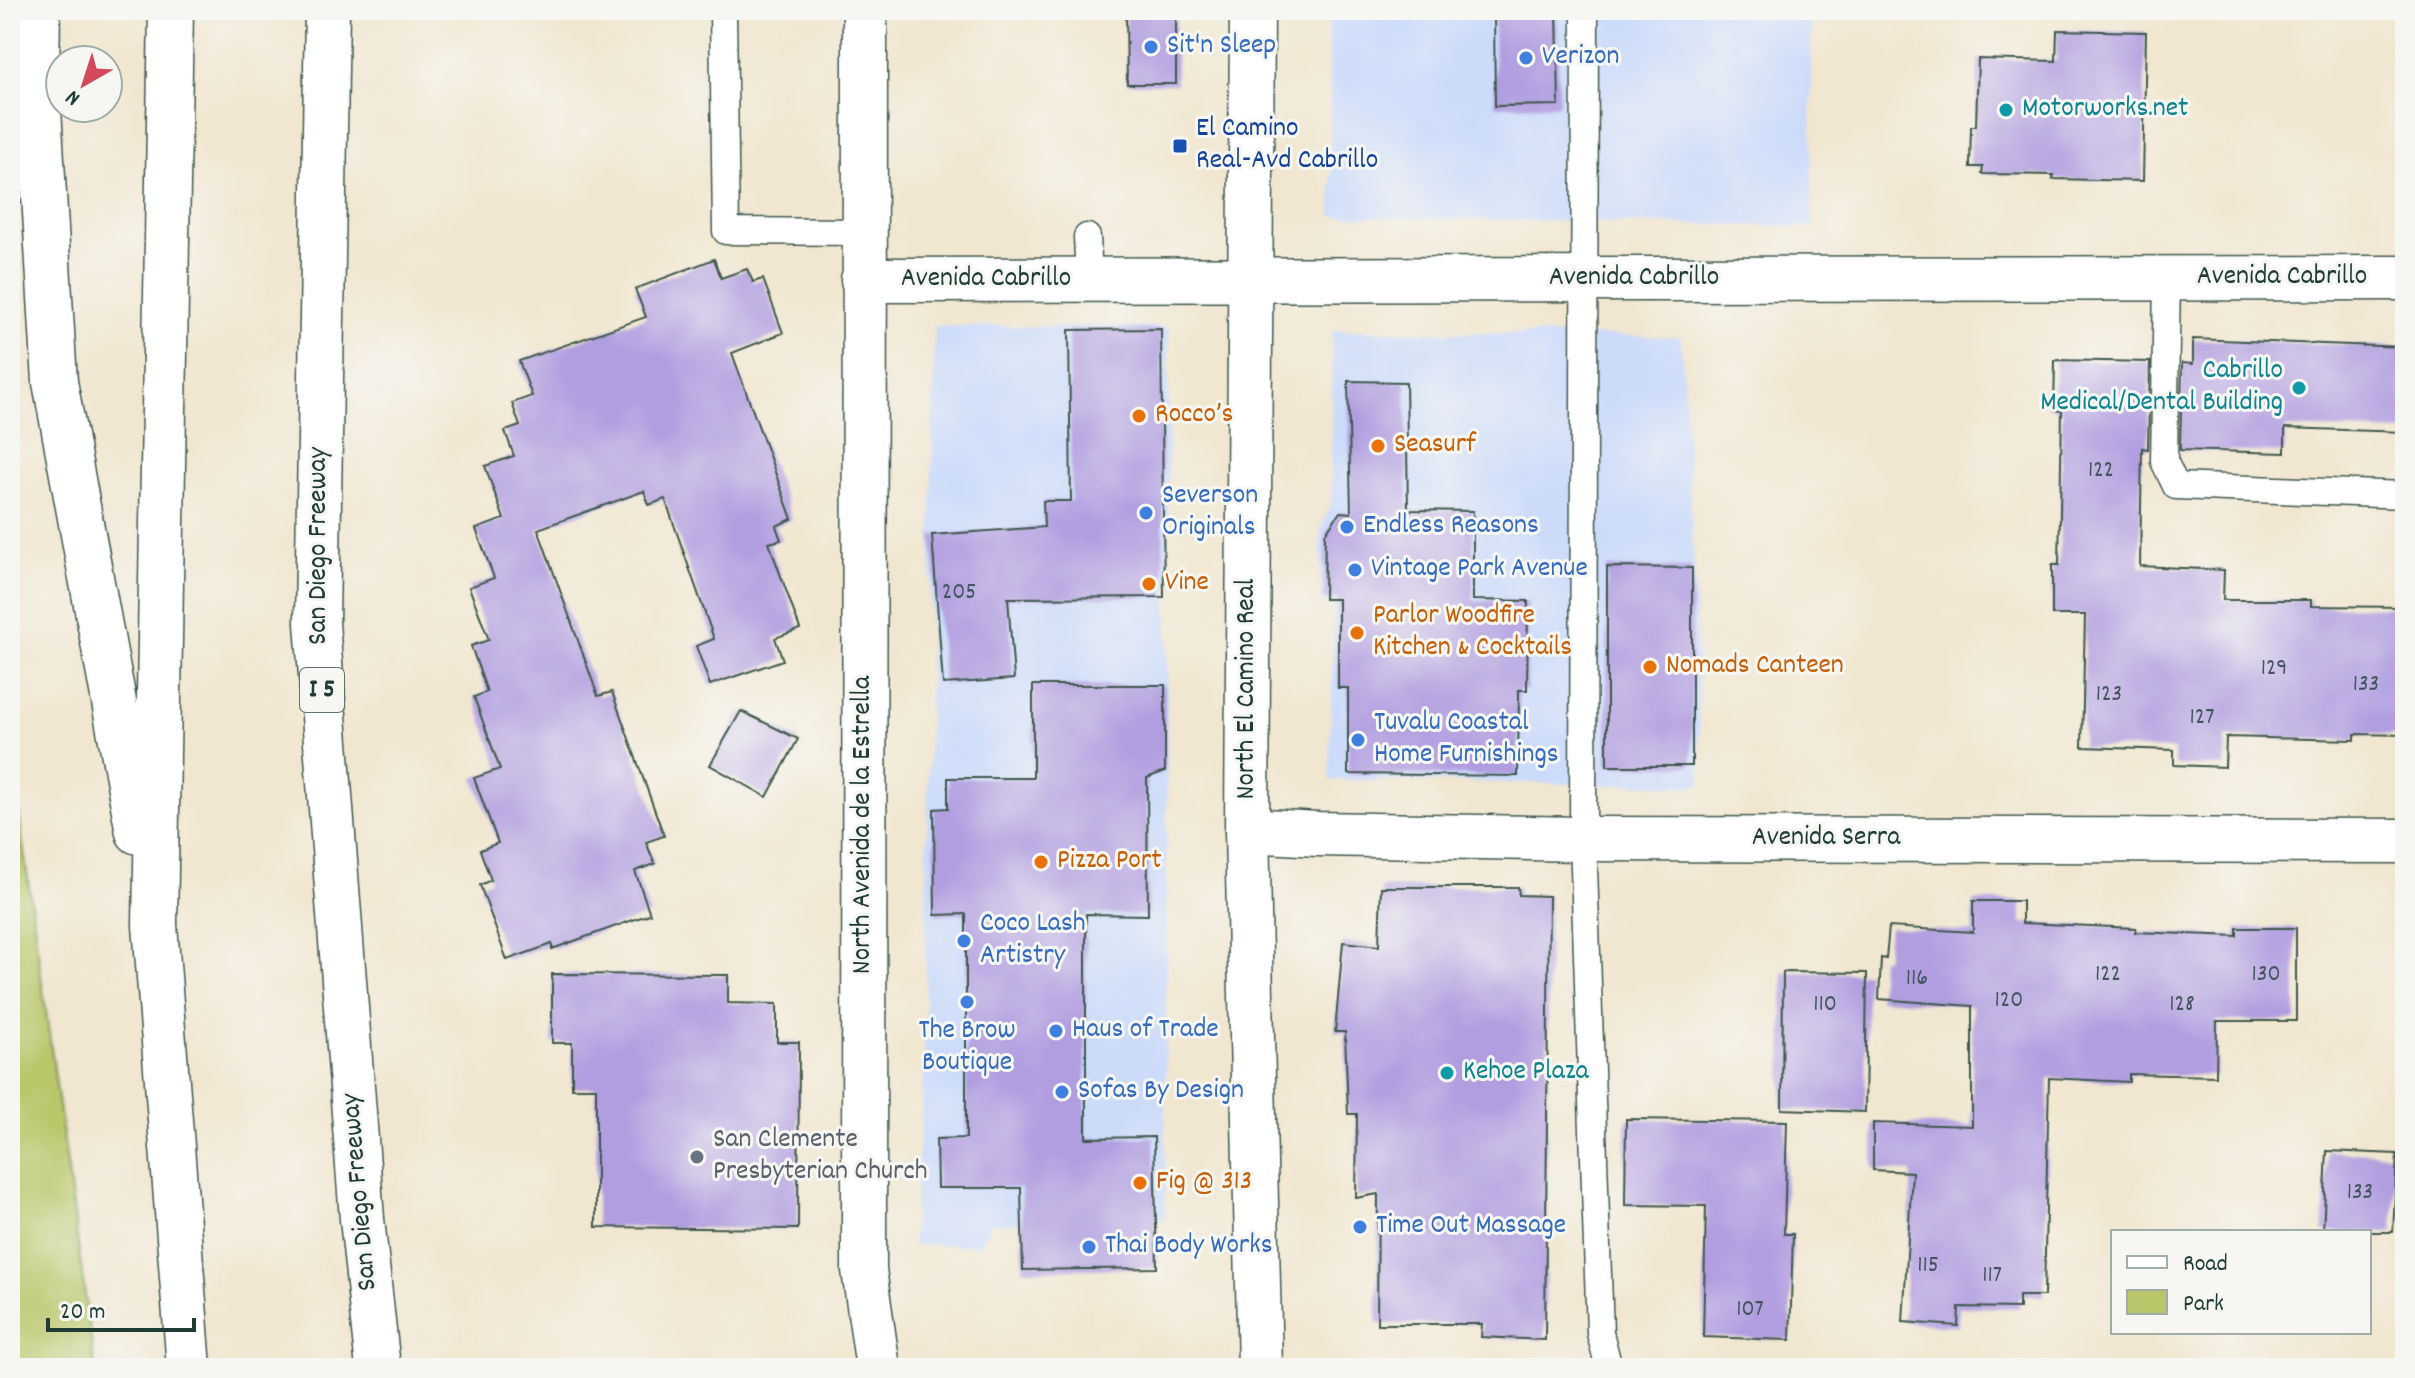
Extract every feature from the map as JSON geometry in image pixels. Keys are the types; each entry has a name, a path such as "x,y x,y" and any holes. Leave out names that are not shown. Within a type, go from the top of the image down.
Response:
{"main road":[{"path":"38,10 37,75 55,382 155,925"},
{"path":"171,10 155,925 189,1368"},
{"name":"San Diego Freeway","path":"327,10 317,623 362,1219 378,1368"},
{"name":"North Avenida de la Estrella","path":"865,10 864,1270 878,1368"},
{"name":"North El Camino Real","path":"1252,10 1247,830 1260,1368"},
{"name":"Avenida Cabrillo","path":"863,280 2405,278"},
{"name":"Avenida Serra","path":"1247,830 1583,839 2405,841"}],"lane":[{"path":"723,10 726,231 864,232"},
{"path":"1585,10 1583,839 1600,1333 1609,1368"},
{"path":"1087,237 1089,280"},
{"path":"2167,278 2164,461 2176,486 2405,495"}],"shaded area":[{"path":"1328,10 1811,10 1812,227 1332,216"},
{"path":"934,326 1169,327 1165,1220 991,1224 979,1245 912,1245 924,1067"},
{"path":"1332,330 1681,337 1694,562 1701,786 1329,780 1334,603 1321,602 1320,532 1331,503"}],"green space":[{"path":"10,691 17,800 95,1368 10,1368"}],"building":[{"name":"Sit'n Sleep","path":"1126,10 1176,10 1176,84 1127,84"},
{"name":"Verizon","path":"1494,10 1557,10 1559,105 1495,106"},
{"path":"2057,30 2146,32 2143,181 1982,174 1983,167 1970,167 1971,126 1976,126 1978,59 2056,61"},
{"path":"714,259 721,278 747,269 753,282 763,279 783,333 732,353 792,519 776,526 781,540 769,543 800,629 775,638 783,660 710,685 696,646 714,639 665,499 649,505 644,491 538,529 598,696 612,692 664,836 646,842 655,864 635,871 650,914 552,949 552,944 507,960 480,885 491,880 480,850 498,843 474,778 500,769 474,697 487,692 471,646 489,640 469,587 494,578 476,529 504,519 485,466 514,456 505,431 520,426 512,403 532,396 519,361 646,317 635,289"},
{"path":"1161,329 1164,597 1008,598 1014,679 943,684 932,535 1044,527 1043,501 1071,501 1069,330"},
{"name":"Cabrillo Medical/Dental Building","path":"2193,339 2405,347 2405,432 2285,428 2285,453 2180,450 2182,363 2193,364"},
{"path":"2055,360 2150,362 2148,449 2142,448 2140,566 2224,570 2223,600 2311,600 2311,606 2405,607 2405,735 2355,734 2355,740 2226,737 2225,767 2174,765 2174,750 2082,747 2085,615 2052,615 2052,565 2059,565 2062,411 2054,410"},
{"path":"1348,381 1406,382 1408,510 1473,511 1473,600 1528,601 1527,690 1519,690 1518,776 1348,774 1348,688 1338,688 1338,599 1324,599 1325,534 1340,512 1351,513"},
{"name":"Nomads Canteen","path":"1607,567 1692,568 1692,766 1607,766"},
{"path":"1033,685 1165,685 1165,771 1147,778 1148,915 1086,914 1086,1138 1154,1137 1157,1268 1023,1270 1021,1188 937,1188 936,1139 966,1138 966,914 935,915 934,809 948,808 948,778 1033,778"},
{"path":"741,711 798,739 767,797 710,765"},
{"name":"Kehoe Plaza","path":"1381,887 1518,887 1519,895 1549,896 1545,1340 1481,1337 1482,1324 1377,1324 1378,1194 1356,1198 1357,1114 1348,1114 1345,1032 1335,1032 1343,942 1379,946"},
{"path":"1973,901 2022,901 2022,923 2237,936 2237,928 2296,928 2296,1021 2217,1021 2216,1076 2129,1074 2129,1082 2049,1078 2044,1296 2019,1296 2019,1308 1959,1307 1958,1326 1903,1322 1912,1172 1873,1170 1873,1123 1972,1126 1972,1006 1879,999 1881,958 1886,959 1889,927 1973,932"},
{"path":"1783,972 1867,973 1865,1112 1782,1109"},
{"name":"San Clemente Presbyterian Church","path":"552,974 728,975 728,1003 777,1004 777,1042 799,1042 798,1229 596,1227 596,1088 572,1088 572,1043 552,1043"},
{"path":"1626,1119 1787,1121 1784,1234 1793,1234 1790,1340 1703,1337 1706,1206 1625,1205"},
{"path":"2327,1151 2397,1154 2393,1232 2323,1230"}],"place":[{"name":"Sit'n Sleep","path":"1151,47"},
{"name":"Verizon","path":"1526,58"},
{"name":"Motorworks.net","path":"2006,110"},
{"name":"El Camino Real-Avd Cabrillo","path":"1180,146"},
{"name":"Cabrillo Medical/Dental Building","path":"2299,388"},
{"name":"Rocco’s","path":"1139,416"},
{"name":"Seasurf","path":"1378,446"},
{"name":"Severson Originals","path":"1146,513"},
{"name":"Endless Reasons","path":"1347,527"},
{"name":"Vintage Park Avenue","path":"1355,570"},
{"name":"Vine","path":"1149,584"},
{"name":"Parlor Woodfire Kitchen & Cocktails","path":"1357,633"},
{"name":"Nomads Canteen","path":"1650,667"},
{"name":"Tuvalu Coastal Home Furnishings","path":"1358,740"},
{"name":"Pizza Port","path":"1041,862"},
{"name":"Coco Lash Artistry","path":"964,941"},
{"name":"The Brow Boutique","path":"967,1002"},
{"name":"Haus of Trade","path":"1056,1031"},
{"name":"Kehoe Plaza","path":"1447,1073"},
{"name":"Sofas By Design","path":"1062,1092"},
{"name":"San Clemente Presbyterian Church","path":"697,1157"},
{"name":"Fig @ 313","path":"1140,1183"},
{"name":"Time Out Massage","path":"1360,1227"},
{"name":"Thai Body Works","path":"1089,1247"}]}
